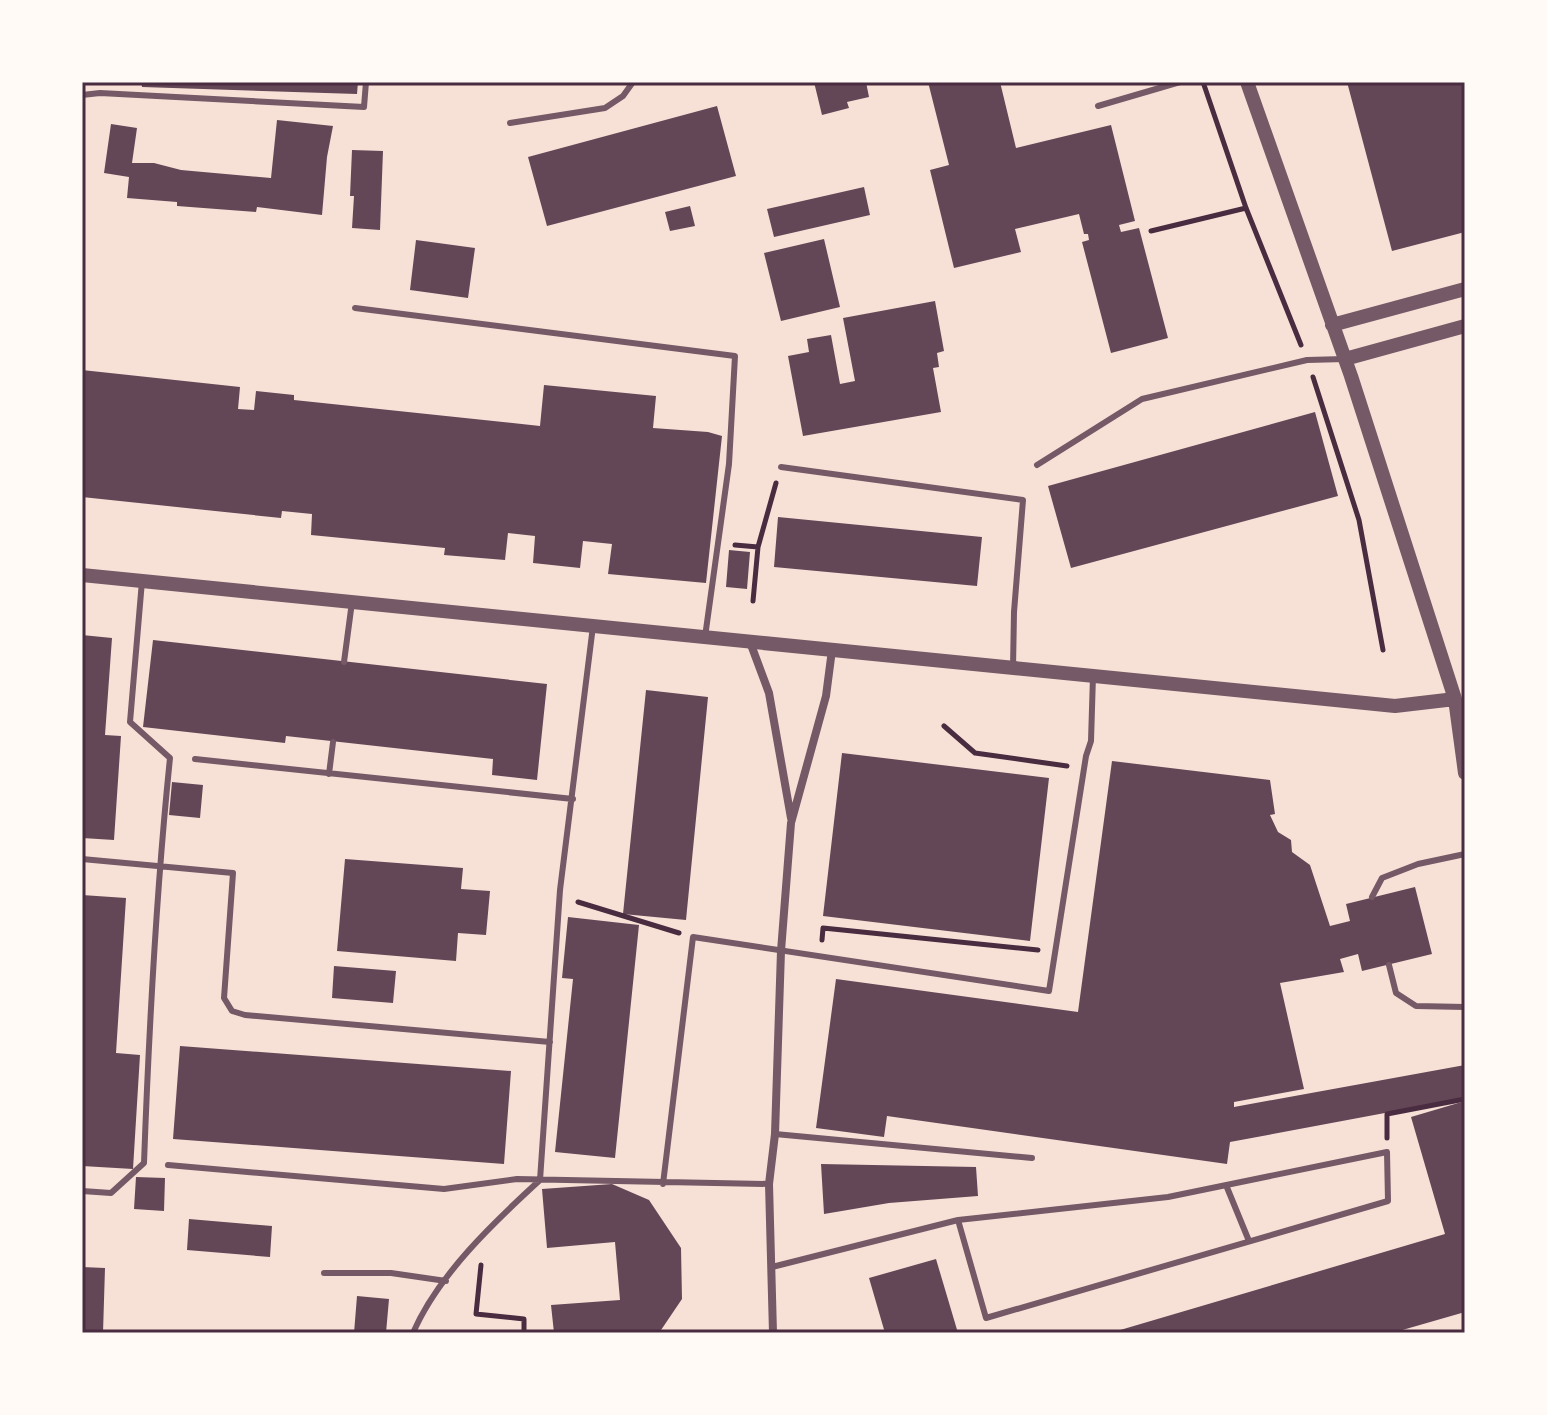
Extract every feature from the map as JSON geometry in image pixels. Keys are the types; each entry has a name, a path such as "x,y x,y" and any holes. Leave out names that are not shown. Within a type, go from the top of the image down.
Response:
{"street":[{"path":"1247,82 1460,699 1465,773"},
{"path":"1332,325 1465,289"},
{"path":"1345,359 1465,326"},
{"path":"82,575 1395,706 1460,699"},
{"path":"750,642 769,693 791,823"},
{"path":"773,1333 769,1184 775,1134 781,951 791,823 826,696 832,650"}],"lane":[{"path":"82,95 100,93 364,107 366,82"},
{"path":"510,123 605,108 623,96 635,82"},
{"path":"1098,106 1180,82"},
{"path":"355,308 735,356 729,464 705,637"},
{"path":"1037,465 1142,399 1307,360 1345,359"},
{"path":"781,467 1023,500 1013,668"},
{"path":"82,1191 111,1193 144,1163 150,1002 170,758 130,722 142,581"},
{"path":"344,662 352,602"},
{"path":"413,1333 446,1281 484,1234 540,1180 560,890 593,626"},
{"path":"663,1184 693,937 1049,991 1086,756 1091,741 1093,676"},
{"path":"329,774 333,742"},
{"path":"195,759 573,799"},
{"path":"1372,897 1382,878 1418,864 1465,854"},
{"path":"82,859 233,873 224,998 232,1011 245,1015 550,1042"},
{"path":"1389,965 1396,993 1416,1006 1465,1007"},
{"path":"775,1134 1032,1158"},
{"path":"772,1267 958,1220 1168,1197 1387,1152 1388,1201 986,1318 958,1220"},
{"path":"168,1165 444,1189 517,1179 769,1184"},
{"path":"1226,1185 1249,1241"},
{"path":"324,1273 391,1273 446,1281"}],"path":[{"path":"1151,231 1246,208"},
{"path":"753,601 758,547 781,467"},
{"path":"944,726 975,753 1067,765 1064,781"},
{"path":"560,890 583,905 693,937"},
{"path":"822,956 823,928 1038,951 1040,936"},
{"path":"1387,1152 1387,1114 1465,1099"},
{"path":"484,1234 476,1314 524,1319 524,1333"}],"building":[{"path":"141,82 358,82 357,94 142,87"},
{"path":"814,82 866,82 869,97 847,102 849,108 822,115"},
{"path":"928,82 1000,82 1016,148 1111,125 1135,221 1119,225 1121,232 1139,228 1168,338 1111,353 1082,242 1089,240 1088,234 1084,234 1079,214 1015,229 1021,252 954,268 930,170 949,165"},
{"path":"1347,82 1465,82 1465,232 1392,251"},
{"path":"717,106 736,176 547,226 528,157"},
{"path":"277,120 333,126 322,215 257,207 256,212 177,206 177,202 127,198 129,177 104,173 111,124 137,128 132,163 271,178"},
{"path":"352,150 383,151 380,230 352,228"},
{"path":"864,187 870,215 774,237 767,209"},
{"path":"690,206 695,226 670,231 665,212"},
{"path":"824,239 840,307 781,321 764,253"},
{"path":"416,240 475,248 468,298 410,290"},
{"path":"935,301 944,351 937,353 939,367 933,368 941,412 803,436 788,356 809,352 807,339 831,335 840,384 855,381 843,318"},
{"path":"82,370 240,387 238,409 254,410 256,391 294,395 294,400 540,426 544,385 656,396 653,428 722,436 706,583 608,574 612,544 583,541 580,568 533,563 535,536 508,533 505,560 444,555 445,548 311,535 312,514 282,511 281,518 82,497"},
{"path":"1315,412 1338,496 1071,568 1048,486"},
{"path":"778,517 982,537 977,586 774,567"},
{"path":"729,550 750,552 747,589 726,587"},
{"path":"82,635 112,638 105,735 121,736 114,840 82,838"},
{"path":"153,640 547,684 537,780 492,775 493,759 286,736 285,743 143,727"},
{"path":"646,690 708,697 686,920 623,914"},
{"path":"842,753 1049,778 1030,941 823,916"},
{"path":"1112,761 1270,780 1275,814 1270,815 1278,832 1291,840 1292,852 1310,865 1330,926 1350,921 1346,904 1415,887 1432,954 1362,971 1358,954 1340,959 1344,972 1280,983 1304,1089 1234,1102 1234,1107 1465,1065 1465,1098 1230,1142 1227,1164 887,1116 884,1137 816,1128 836,979 1078,1012"},
{"path":"172,782 203,785 200,818 169,815"},
{"path":"345,859 463,868 461,889 490,891 486,935 458,933 456,961 337,951"},
{"path":"82,895 126,898 116,1053 140,1055 133,1169 82,1166"},
{"path":"568,917 639,925 615,1158 555,1152 573,979 562,978"},
{"path":"334,966 396,971 393,1003 332,998"},
{"path":"180,1046 511,1071 504,1164 173,1139"},
{"path":"1465,1101 1465,1312 1392,1333 1110,1333 1445,1234 1411,1117"},
{"path":"821,1164 976,1167 978,1196 889,1203 824,1214"},
{"path":"136,1177 165,1178 164,1211 134,1209"},
{"path":"612,1184 649,1200 681,1248 682,1299 659,1333 554,1333 551,1305 620,1300 615,1242 547,1248 542,1189"},
{"path":"189,1219 272,1226 270,1257 187,1250"},
{"path":"936,1259 958,1333 885,1333 869,1278"},
{"path":"82,1267 105,1268 103,1333 82,1333"},
{"path":"357,1296 389,1299 386,1333 354,1333"}]}
